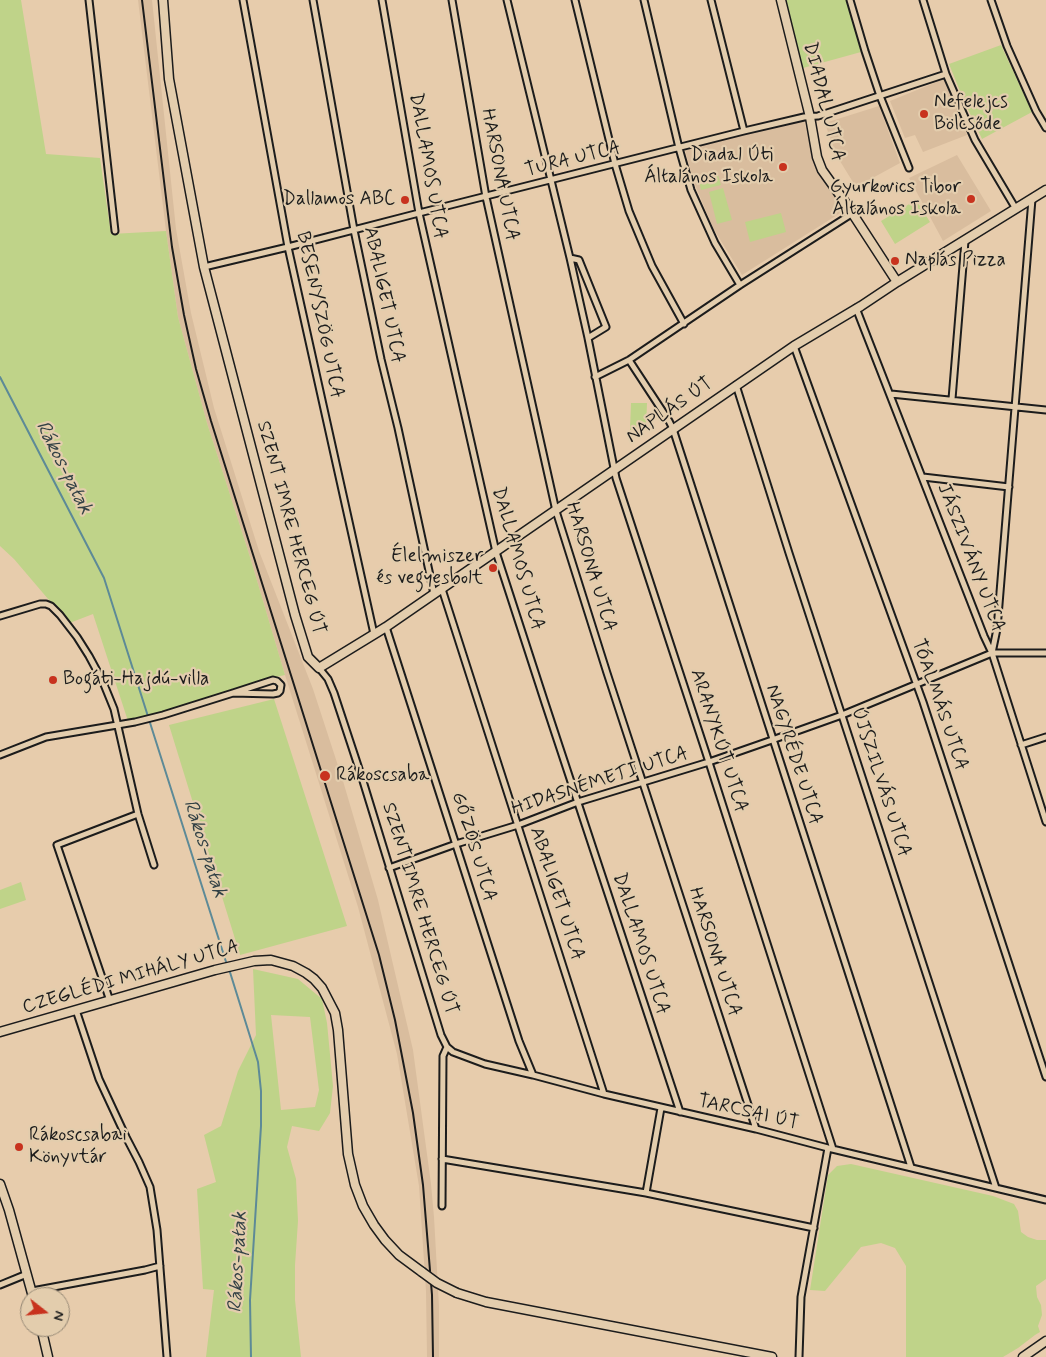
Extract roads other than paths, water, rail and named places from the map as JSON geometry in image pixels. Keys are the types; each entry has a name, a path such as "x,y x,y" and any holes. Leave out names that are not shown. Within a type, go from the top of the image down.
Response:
{"street":[{"path":"89,0 115,231"},
{"name":"SZENT IMRE HERCEG ÚT","path":"163,0 169,79 204,267 295,615 308,657 328,679 334,693 364,782 441,1035 447,1046"},
{"name":"BESENYSZÖG UTCA","path":"242,0 288,248 374,634"},
{"name":"ABALIGET UTCA","path":"313,0 354,230 434,594"},
{"name":"DALLAMOS UTCA","path":"382,0 418,213 496,552 680,1112"},
{"name":"HARSONA UTCA","path":"452,0 486,197 556,511 607,674 756,1128"},
{"name":"ARANYKÚT UTCA","path":"507,0 570,258 614,470 831,1148"},
{"path":"575,0 615,164 629,212 652,266 684,324"},
{"path":"644,0 679,148 691,190 715,243 740,285"},
{"path":"711,0 744,132"},
{"name":"DIADAL UTCA","path":"781,0 810,117 817,157 822,170 897,282"},
{"path":"850,0 880,96 908,168"},
{"path":"923,0 946,74 975,140 1016,209"},
{"path":"991,0 1007,46 1036,111 1046,128"},
{"name":"TURA UTCA","path":"204,267 288,248 418,213 804,117 818,116 946,74"},
{"name":"NAPLÁS ÚT","path":"318,668 386,627 794,346 1046,190"},
{"path":"992,652 997,629 1032,199"},
{"path":"595,377 628,360 740,285 853,214"},
{"path":"952,399 965,240"},
{"name":"ARANYKÚT UTCA","path":"570,258 579,260 606,327 588,338"},
{"name":"JÁSZIVÁNY UTCA","path":"856,308 984,636 992,652 1046,822"},
{"name":"TÓALMÁS UTCA","path":"794,346 917,684 1046,1077"},
{"name":"NAGYRÉDE UTCA","path":"628,360 673,429 911,1167"},
{"name":"ÚJSZILVÁS UTCA","path":"736,385 996,1188"},
{"path":"891,394 1046,410"},
{"path":"923,477 1009,487"},
{"name":"ABALIGET UTCA","path":"442,589 604,1094"},
{"path":"0,616 40,604 51,606 77,637 89,656 103,682 114,709 138,814 154,864"},
{"name":"GŐZÖS UTCA","path":"386,627 519,1041 532,1075"},
{"name":"HIDASNÉMETI UTCA","path":"389,868 456,844 518,825 578,802 709,762 772,740 917,684 992,652 1046,653"},
{"path":"0,755 46,737 140,721 272,680 280,684 280,692 273,694 233,693"},
{"path":"1021,744 1046,736"},
{"path":"110,1000 57,845 138,814"},
{"name":"CZEGLÉDI MIHÁLY UTCA","path":"0,1032 218,969 254,961 271,960 293,966 314,979 335,1013 348,1154 355,1185 363,1206 374,1225 399,1255 437,1283 457,1293 486,1302 772,1357"},
{"path":"76,1010 99,1078 150,1187 158,1230 167,1357"},
{"path":"442,1206 443,1056 447,1046"},
{"name":"TARCSAI ÚT","path":"447,1046 453,1052 474,1060 604,1094 756,1128 1046,1200"},
{"path":"646,1193 661,1108"},
{"path":"799,1357 801,1297 831,1148"},
{"path":"442,1159 646,1193 814,1228"},
{"path":"0,1184 31,1287"},
{"path":"65,1287 160,1266"},
{"path":"0,1285 27,1274"},
{"path":"43,1337 48,1357"},
{"path":"1023,1357 1046,1342"}],"waterway":[{"name":"Rákos-patak","path":"0,377 104,578 227,965"},
{"name":"Rákos-patak","path":"229,969 258,1062 261,1091 261,1126 250,1300 251,1357"}],"railway":[{"path":"142,0 172,247 196,369 379,955 395,1020 413,1113 423,1185 432,1295 433,1357"}],"place":[{"name":"Nefelejcs Bölcsőde","path":"924,114"},
{"name":"Diadal Úti Általános Iskola","path":"783,167"},
{"name":"Gyurkovics Tibor Általános Iskola","path":"971,199"},
{"name":"Dallamos ABC","path":"405,200"},
{"name":"Naplás Pizza","path":"895,261"},
{"name":"Élelmiszer és vegyesbolt","path":"493,568"},
{"name":"Bogáti-Hajdú-villa","path":"53,680"},
{"name":"Rákoscsaba","path":"325,776"},
{"name":"Rákoscsabai Könyvtár","path":"19,1147"}]}
